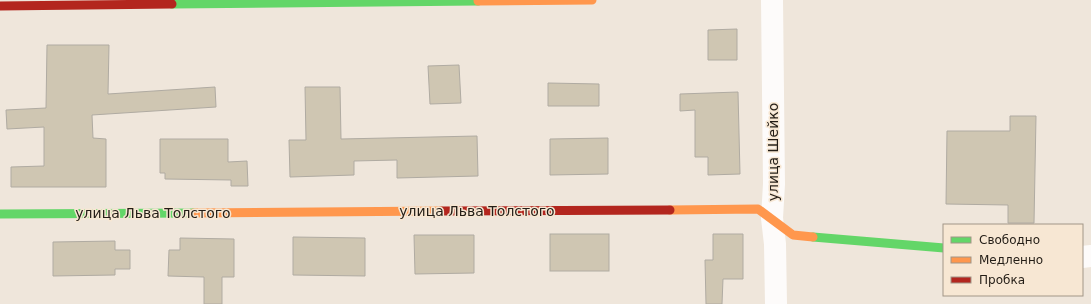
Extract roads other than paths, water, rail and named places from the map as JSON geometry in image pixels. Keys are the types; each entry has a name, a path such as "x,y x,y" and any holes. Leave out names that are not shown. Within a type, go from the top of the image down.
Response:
{"street":[{"path":"0,6 592,0"},
{"name":"улица Шейко","path":"772,0 774,184 772,218 775,244 776,304"},
{"name":"улица Льва Толстого","path":"0,214 758,209 793,235 943,248"}]}
